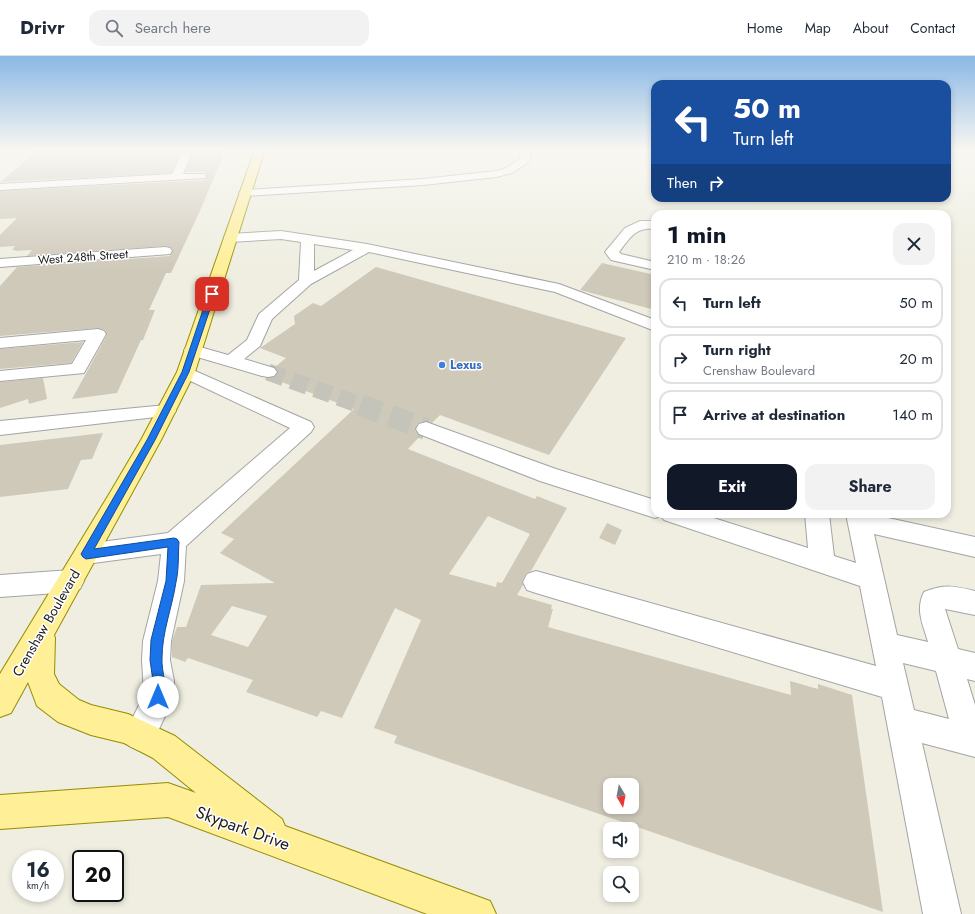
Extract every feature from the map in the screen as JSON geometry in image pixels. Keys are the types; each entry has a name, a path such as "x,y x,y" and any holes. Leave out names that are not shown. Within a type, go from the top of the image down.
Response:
{"main road":[{"name":"Crenshaw Boulevard","path":"0,702 71,581 166,411 186,372 247,189"},
{"path":"41,633 39,675 48,695 69,711 90,720 128,729 164,747 285,843"},
{"name":"Skypark Drive","path":"0,812 168,800 477,914"}],"street":[{"path":"245,194 318,189"},
{"path":"651,225 642,224 634,226 612,252 616,257 651,265"},
{"path":"230,238 281,235 367,248 559,288 651,324"},
{"path":"306,281 308,239"},
{"path":"231,361 254,342 265,317 306,281 367,248"},
{"name":"West 248th Street","path":"0,262 165,251"},
{"path":"0,343 98,334 78,369 0,376"},
{"path":"193,350 268,372"},
{"path":"86,554 174,542 304,427 186,372"},
{"path":"0,428 166,411"},
{"path":"426,429 548,475 651,508"},
{"path":"684,518 872,579"},
{"path":"817,518 822,562"},
{"path":"942,914 859,518 975,547"},
{"path":"140,736 158,697 159,681 156,660 157,640 171,581 174,542"},
{"path":"0,586 71,581"},
{"path":"536,582 894,686"},
{"path":"973,741 932,608 933,600 940,596 948,596 975,603"},
{"path":"886,645 975,667"},
{"path":"901,722 973,741"}],"building":[{"path":"37,189 209,189 171,273 166,273 149,310 155,310 143,340 141,340 117,393 72,399 107,335 105,330 98,328 0,336 0,286 17,267 170,256 173,250 170,247 165,246 27,256 32,250 14,251 16,250 12,250 15,246 0,247 0,235 17,218 0,219 0,191"},
{"path":"602,263 651,274 651,309 580,290"},
{"path":"376,267 626,338 549,455 440,415 432,423 426,421 418,423 415,430 420,436 408,449 535,499 537,496 567,508 531,571 526,573 522,581 523,585 517,595 552,605 551,609 553,609 548,627 791,695 790,681 818,689 818,684 852,695 883,912 639,828 639,822 623,822 394,743 397,736 374,728 421,620 395,608 342,718 321,711 317,717 246,692 253,680 188,658 185,662 172,657 172,641 177,627 186,627 201,585 275,583 220,553 234,539 221,533 354,409 271,378 275,377 278,372 275,367 286,358 260,348 295,324 294,316 313,303 321,306","holes":["488,516 530,534 502,583 497,582 496,587 449,574","232,606 267,616 248,647 211,635"]},
{"path":"83,342 71,363 0,369 0,349"},
{"path":"43,378 47,399 29,404 28,399 0,408 0,382"},
{"path":"103,433 92,459 81,460 68,489 0,497 0,445"},
{"path":"607,523 622,530 615,545 599,538"}],"tunnel":[{"path":"268,372 363,406"},
{"path":"360,405 426,429"}],"place":[{"name":"Lexus","path":"442,365"}],"route":[{"path":"158,697 159,681 156,660 157,640 171,581 174,542 86,554 151,440 186,372 212,294"}]}
